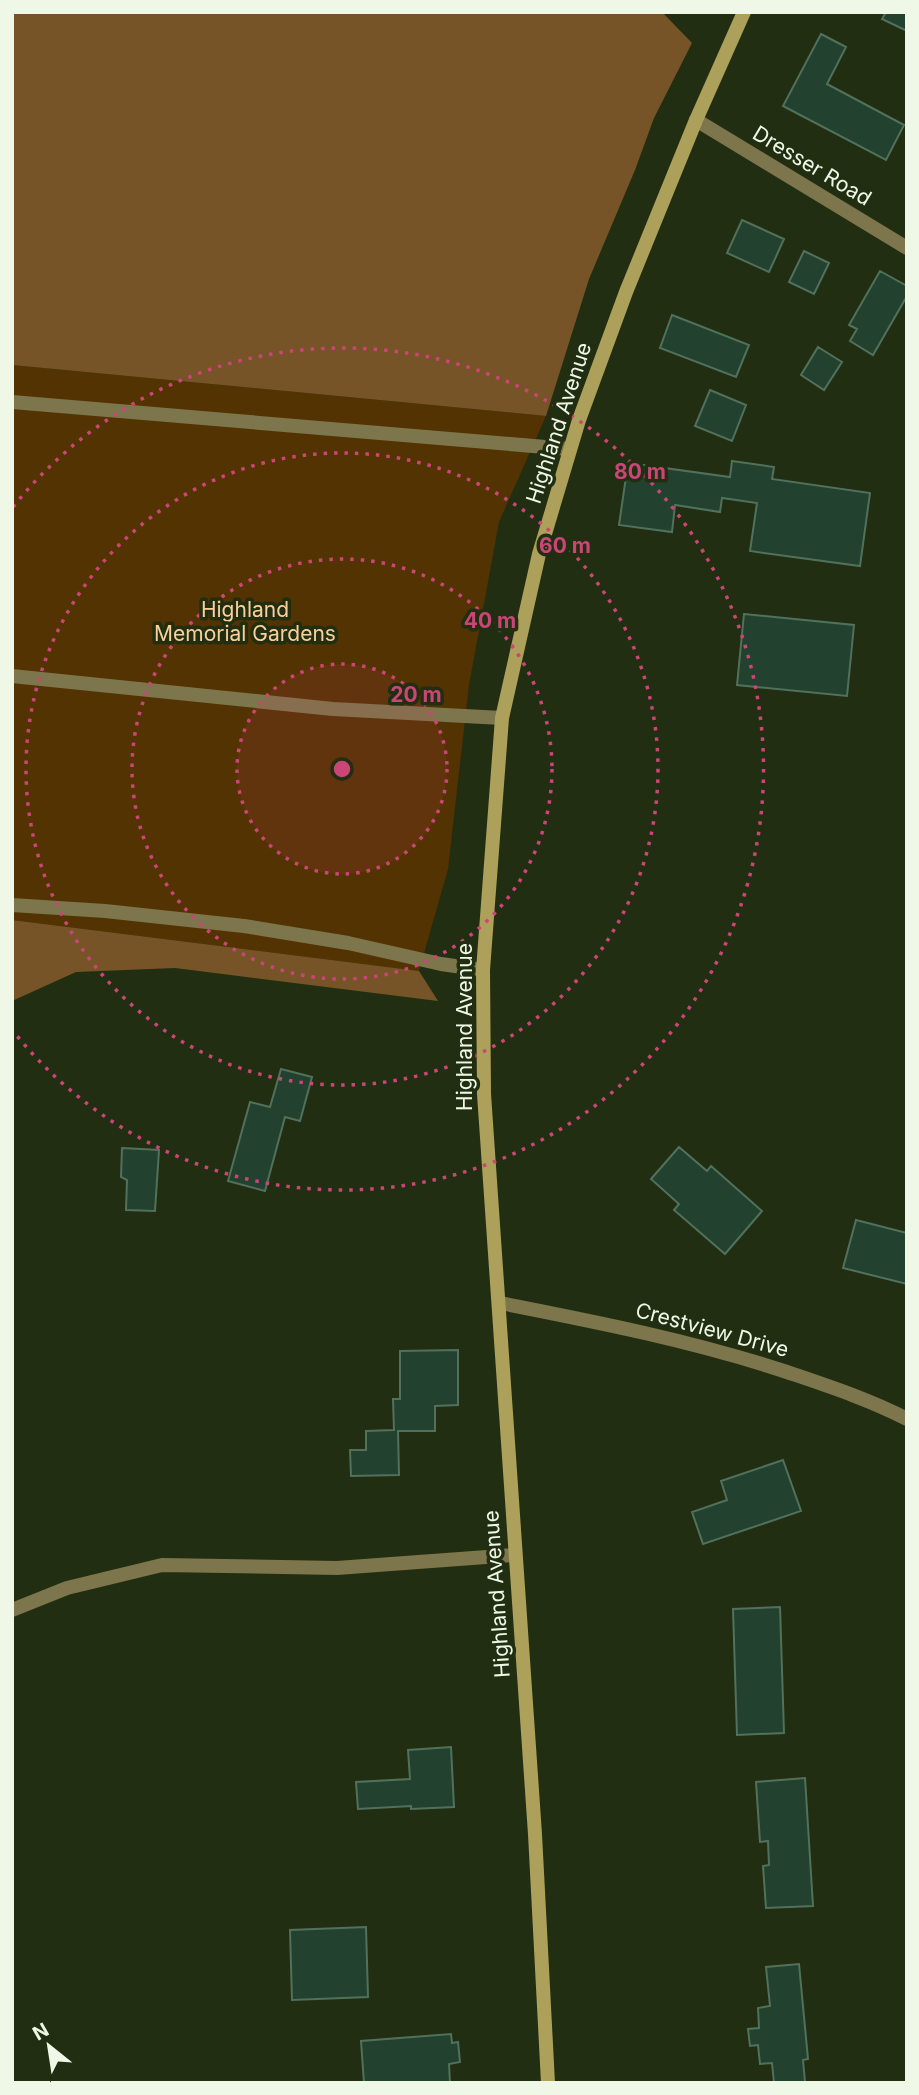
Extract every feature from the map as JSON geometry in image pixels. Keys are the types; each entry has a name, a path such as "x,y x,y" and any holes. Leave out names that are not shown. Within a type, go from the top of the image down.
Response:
{"street":[{"name":"Highland Avenue","path":"548,2083 536,1834 514,1555 500,1303 484,1094 483,970 502,718 539,554 569,449 626,292 696,120 744,12"},
{"name":"Dresser Road","path":"696,120 907,248"},
{"path":"12,402 569,449"},
{"path":"12,676 333,709 502,718"},
{"path":"12,905 106,911 244,926 348,943 441,964 483,970"},
{"name":"Crestview Drive","path":"500,1303 602,1322 722,1351 854,1394 907,1419"},
{"path":"12,1611 67,1588 162,1565 337,1568 514,1555"}],"green space":[{"name":"Highland Memorial Gardens","path":"12,365 546,416 499,522 469,685 448,869 419,971 12,920"}],"shaded area":[{"path":"12,12 662,12 692,43 654,118 589,279 546,416 12,365"},
{"path":"12,920 419,971 438,1001 175,968 76,972 12,1001"}],"building":[{"path":"886,12 907,12 907,31 882,19"},
{"path":"821,34 846,47 827,84 904,125 886,160 783,106"},
{"path":"742,220 784,239 769,272 727,253"},
{"path":"804,251 829,263 814,294 789,282"},
{"path":"880,271 907,286 907,296 873,355 850,341 857,329 849,325"},
{"path":"672,315 749,345 736,377 660,348"},
{"path":"818,347 842,362 824,390 801,375"},
{"path":"710,390 746,405 732,441 695,426"},
{"path":"732,461 774,467 772,479 870,493 860,566 750,551 757,503 722,498 720,512 675,505 672,532 619,525 628,463 730,477"},
{"path":"744,614 854,625 847,696 737,685"},
{"path":"281,1069 312,1077 300,1121 285,1117 265,1191 228,1181 250,1102 270,1107"},
{"path":"679,1147 707,1171 711,1166 762,1211 725,1254 674,1210 679,1204 651,1179"},
{"path":"122,1148 159,1150 155,1211 126,1210 127,1180 121,1177"},
{"path":"856,1220 907,1233 907,1284 843,1268"},
{"path":"458,1350 458,1405 435,1406 435,1431 398,1431 399,1475 351,1476 350,1450 366,1450 366,1431 394,1430 393,1399 400,1399 400,1351"},
{"path":"783,1460 801,1511 703,1544 692,1512 727,1500 721,1481"},
{"path":"780,1607 784,1733 737,1735 733,1609"},
{"path":"451,1747 454,1807 358,1809 356,1782 410,1779 408,1750"},
{"path":"805,1778 813,1906 766,1908 763,1866 769,1865 768,1841 760,1842 756,1782"},
{"path":"366,1927 368,1997 292,2000 290,1930"},
{"path":"799,1964 808,2059 803,2060 805,2082 774,2083 772,2063 760,2064 758,2045 750,2046 748,2029 759,2028 758,2008 770,2006 766,1967"},
{"path":"451,2034 452,2043 458,2042 460,2062 449,2064 450,2083 364,2083 361,2041"}]}
